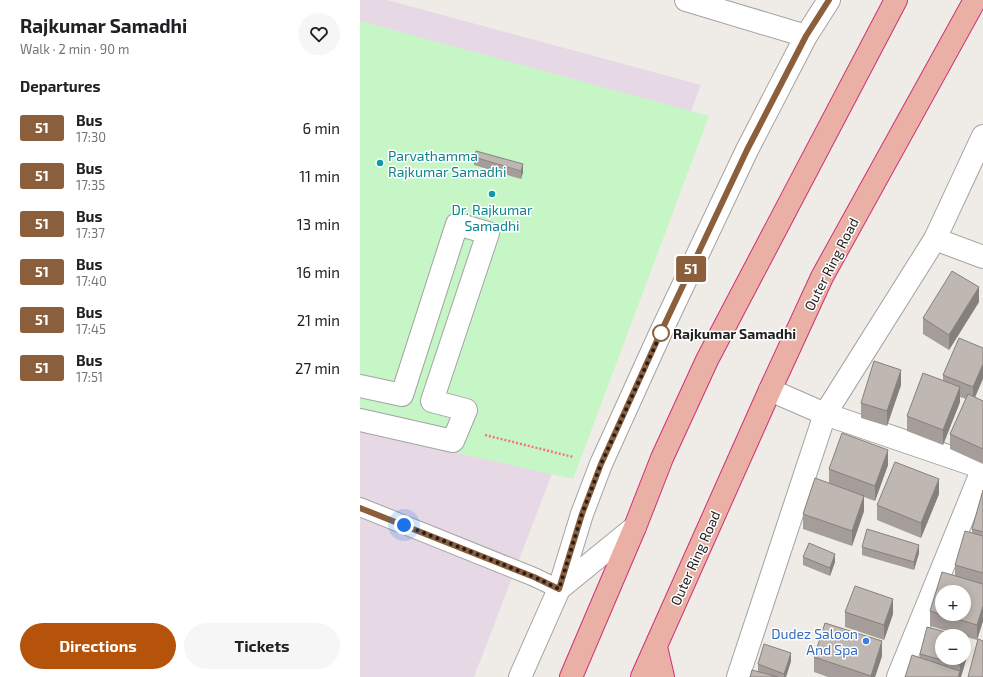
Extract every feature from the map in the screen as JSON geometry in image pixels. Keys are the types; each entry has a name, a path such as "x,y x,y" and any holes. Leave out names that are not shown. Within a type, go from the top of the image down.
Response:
{"highway":[{"path":"571,677 662,458 707,360 896,0"},
{"name":"Outer Ring Road","path":"642,677 822,277 975,0"},
{"path":"656,647 664,677"}],"street":[{"path":"686,0 806,36"},
{"path":"520,677 559,589 582,514 601,464 660,334 744,158 806,36 829,0"},
{"path":"738,677 825,414 935,240 983,136"},
{"path":"360,386 402,395 458,224 488,233 432,401 466,410 453,441 360,420"},
{"path":"935,240 983,257"},
{"path":"770,390 825,414 983,468 898,677"},
{"path":"559,589 635,526"}],"lane":[{"path":"360,508 534,577 559,589"}],"path":[{"path":"527,446 571,456"}],"shaded area":[{"path":"360,0 387,0 701,85 474,677 360,677"}],"green space":[{"path":"360,21 709,116 573,479 360,431"}],"building":[{"path":"476,151 523,164 521,171 474,157"},
{"path":"952,271 979,287 949,335 923,318"},
{"path":"959,338 983,348 983,364 973,387 943,375"},
{"path":"874,361 901,370 887,411 861,403"},
{"path":"923,373 960,387 943,430 907,416"},
{"path":"968,394 983,401 983,449 950,434"},
{"path":"842,433 888,450 875,486 829,469"},
{"path":"895,462 939,479 921,523 877,505"},
{"path":"815,478 864,496 852,531 803,514"},
{"path":"983,490 983,532 972,529"},
{"path":"867,529 919,545 914,562 862,547"},
{"path":"965,531 983,536 983,573 955,565"},
{"path":"809,543 835,554 830,568 803,557"},
{"path":"942,572 983,584 983,606 977,625 964,621 971,621 971,585 938,585"},
{"path":"855,586 893,599 884,625 845,612"},
{"path":"935,595 935,612 930,611"},
{"path":"825,623 882,641 871,676 814,657"},
{"path":"927,627 935,629 935,658 920,654"},
{"path":"978,639 983,641 983,677 968,677"},
{"path":"764,644 791,653 784,674 758,664"},
{"path":"912,655 935,663 935,665 942,665 960,671 958,677 905,677"},
{"path":"752,670 778,677 750,677"}],"bus line":[{"name":"51","path":"360,508 534,577 559,589 582,514 601,464 660,334 747,150 806,36 829,0"}],"place":[{"name":"Parvathamma Rajkumar Samadhi","path":"380,163"},
{"name":"Dr. Rajkumar Samadhi","path":"492,194"},
{"name":"Rajkumar Samadhi","path":"661,333"},
{"name":"Dudez Saloon And Spa","path":"866,641"}],"route":[{"path":"404,525 534,577 559,589 582,514 601,464 661,333"}]}
